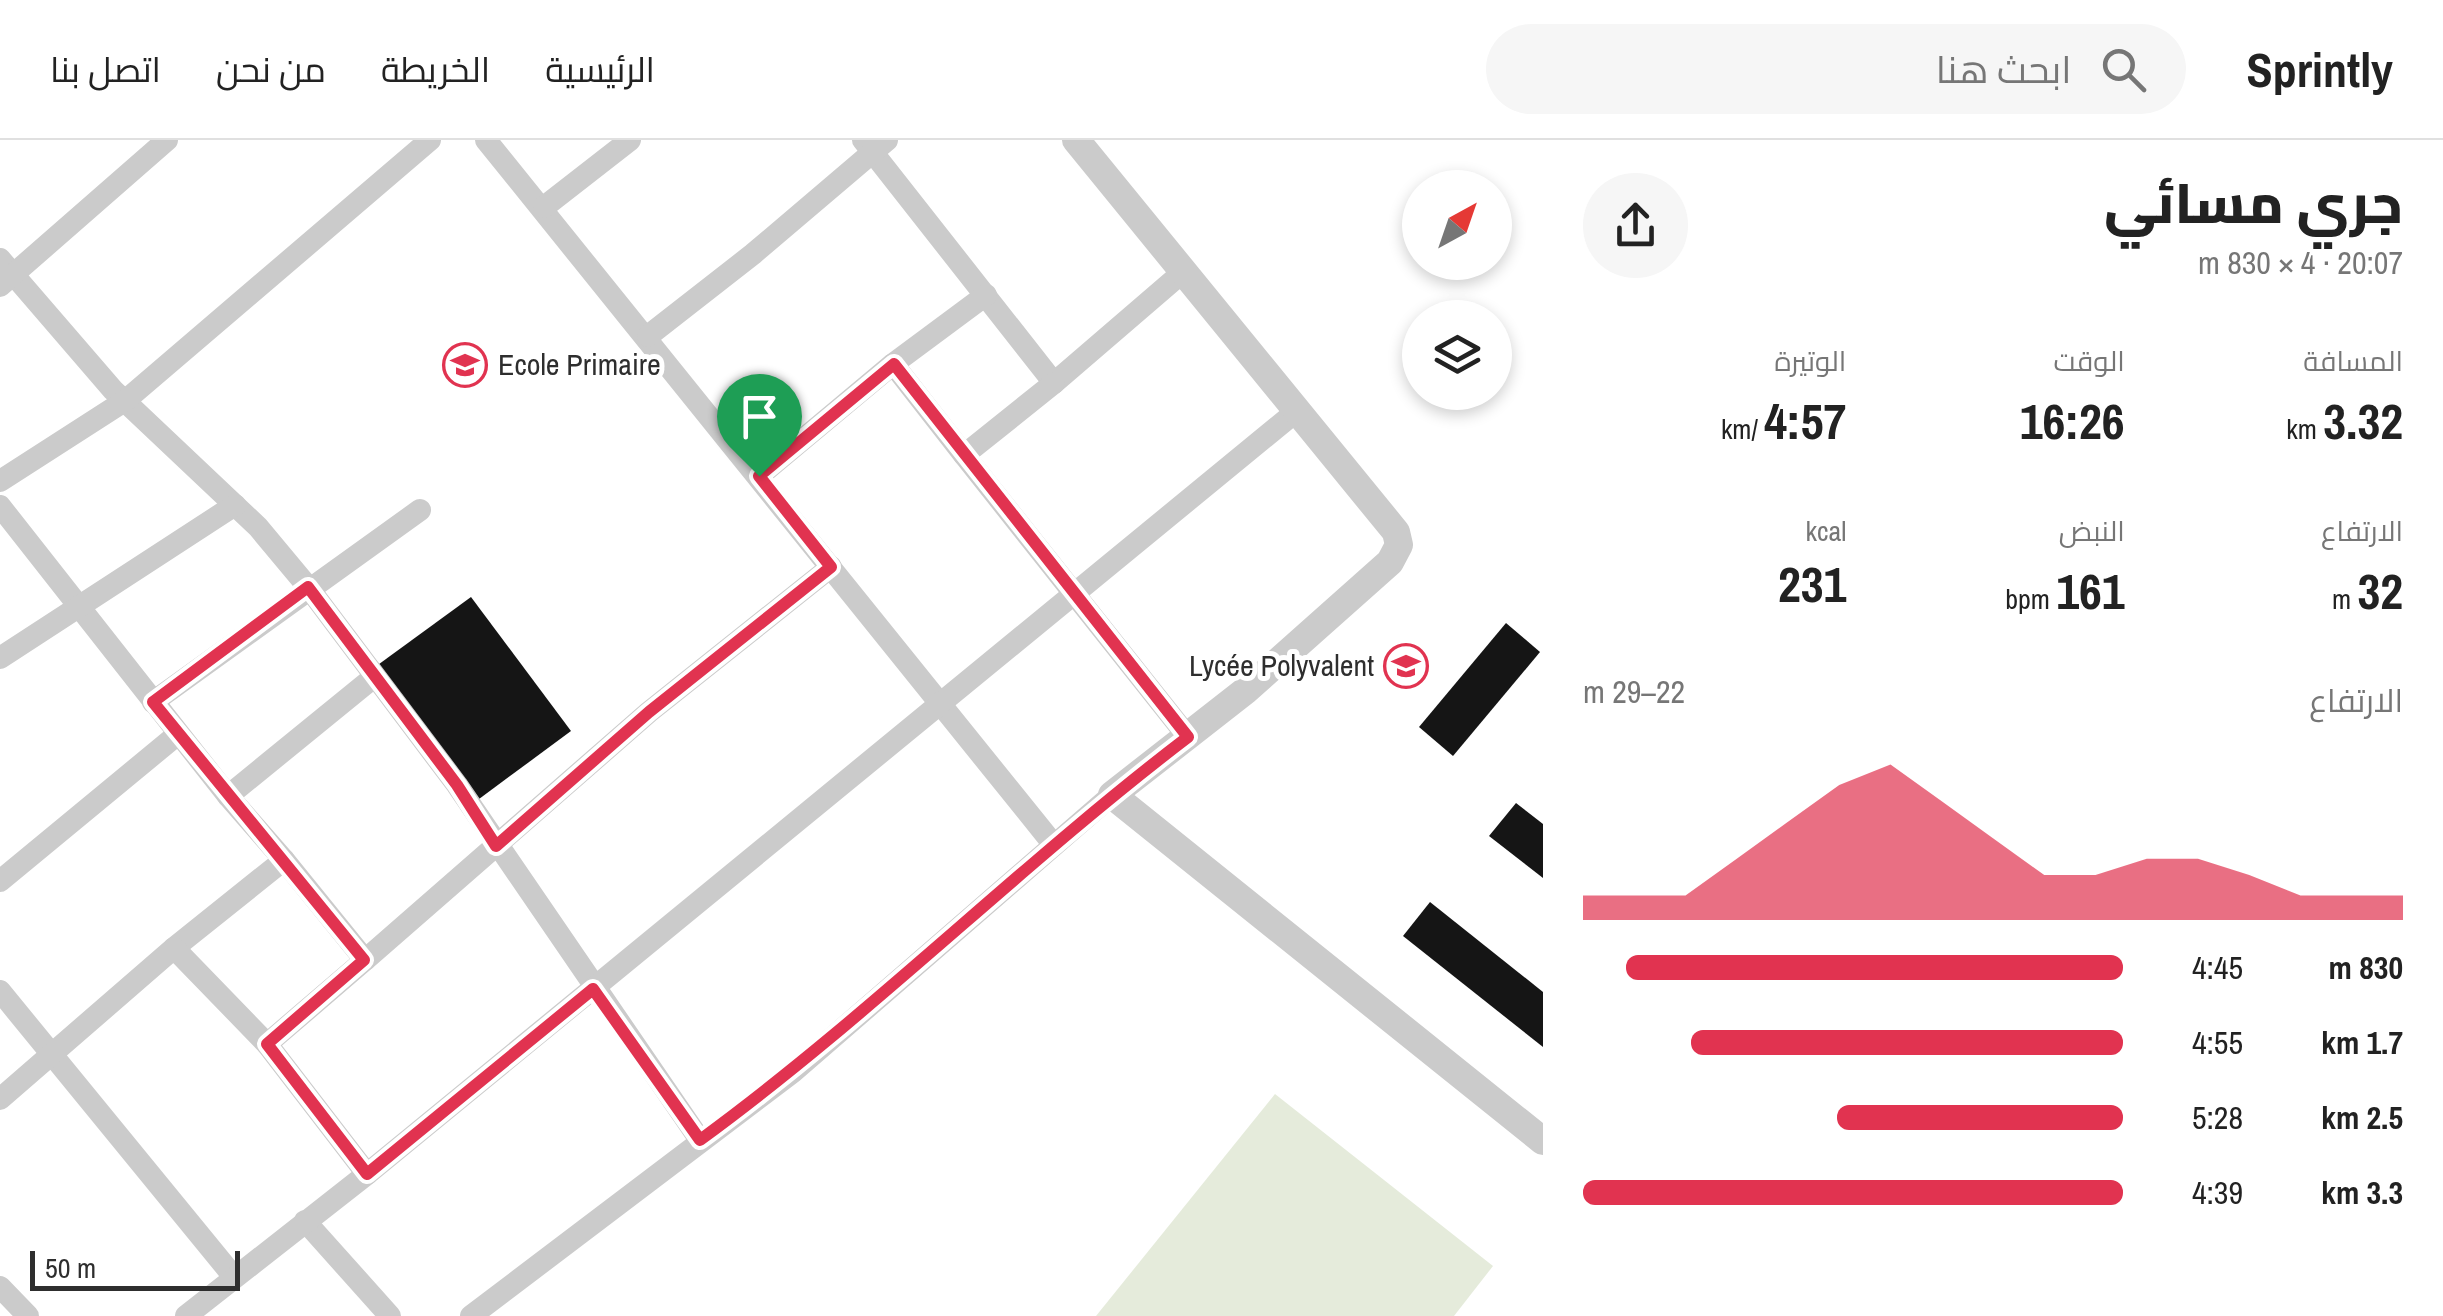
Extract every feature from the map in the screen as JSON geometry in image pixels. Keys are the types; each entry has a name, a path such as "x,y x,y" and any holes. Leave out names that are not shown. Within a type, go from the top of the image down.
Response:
{"street":[{"path":"167,140 5,274 126,400 235,505 308,587 457,785 593,989 700,1140"},
{"path":"0,481 126,400 430,140"},
{"path":"486,140 648,336 1054,845"},
{"path":"544,207 630,140"},
{"path":"471,1316 792,1072 1112,795 1188,737 1390,562 1399,545 1396,532 1076,140"},
{"path":"648,336 753,254 874,144 1054,384"},
{"path":"964,455 1184,272"},
{"path":"759,476 894,364 986,295"},
{"path":"894,364 1188,737"},
{"path":"186,1316 367,1174 1298,410"},
{"path":"0,658 235,505"},
{"path":"0,506 178,734 364,960"},
{"path":"153,702 420,510"},
{"path":"267,1044 649,712 831,567"},
{"path":"228,796 374,677"},
{"path":"0,881 178,734"},
{"path":"1112,795 1543,1141"},
{"path":"0,1099 48,1053 284,860"},
{"path":"174,948 267,1044 367,1174"},
{"path":"0,991 234,1277"},
{"path":"305,1221 390,1316"},
{"path":"0,1287 28,1316"}],"green space":[{"path":"1275,1094 1493,1266 1454,1316 1096,1316"}],"building":[{"path":"471,597 571,731 475,802 375,667"},
{"path":"1506,623 1540,652 1453,756 1419,727"},
{"path":"1516,803 1543,824 1543,878 1489,836"},
{"path":"1430,902 1543,992 1543,1047 1403,936"}],"place":[{"name":"Ecole Primaire","path":"465,365"},
{"name":"Lycée Polyvalent","path":"1406,666"}],"route":[{"path":"894,364 1188,737 1112,795 792,1072 700,1140 593,989 367,1174 267,1044 364,960 153,702 308,587 457,785 496,846 649,712 831,567 759,476 894,364"}]}
